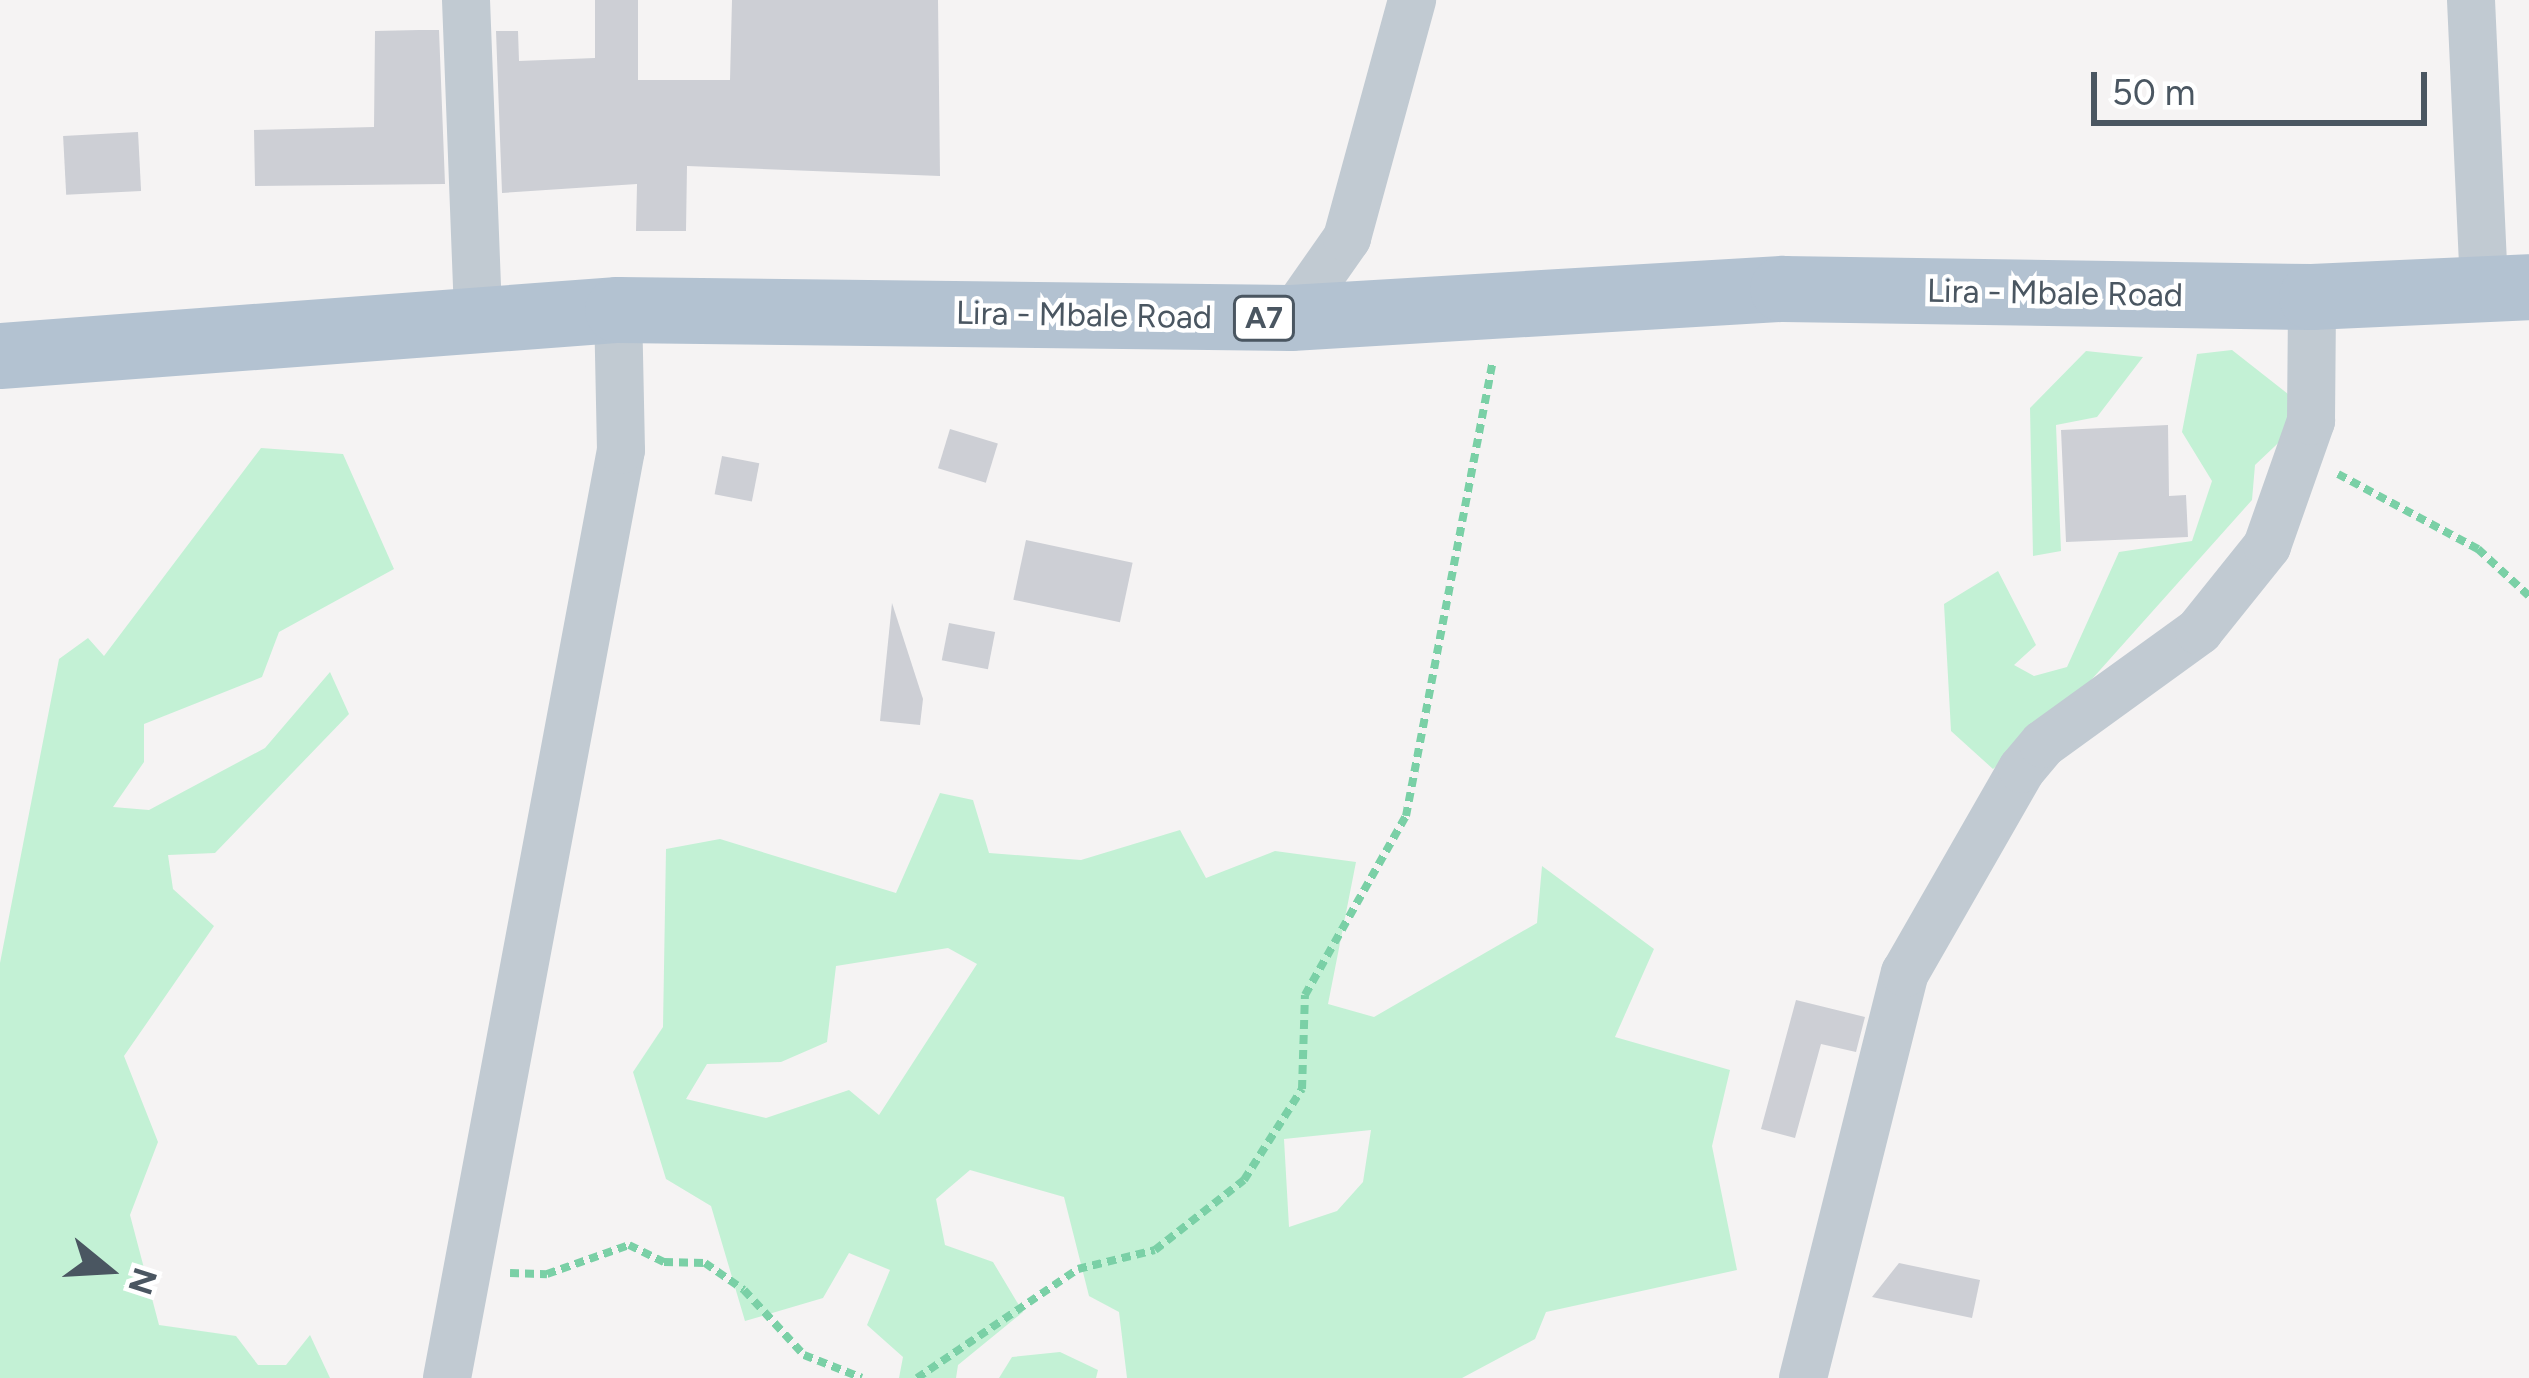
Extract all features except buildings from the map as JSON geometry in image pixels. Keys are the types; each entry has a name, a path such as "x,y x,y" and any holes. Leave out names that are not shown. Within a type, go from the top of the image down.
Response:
{"main road":[{"name":"Lira - Mbale Road","path":"0,356 478,315 618,310 1291,318 1783,289 2312,297 2506,287"}],"street":[{"path":"466,0 478,315"},
{"path":"1291,318 1347,238 1412,0"},
{"path":"2471,0 2506,287"},
{"path":"1803,1378 1906,973 2043,744 2167,658 2231,596 2267,546 2311,421 2312,297"},
{"path":"453,1377 467,1271 621,450 618,310"}],"path":[{"path":"917,1378 1078,1269 1155,1250 1244,1180 1302,1089 1305,995 1406,816 1503,307"},
{"path":"2311,421 2320,456 2351,487 2479,549 2529,596"},
{"path":"467,1271 547,1274 629,1245 664,1262 705,1263 744,1290 804,1355 862,1378"}],"green space":[{"path":"2232,350 2293,398 2293,429 2255,465 2252,500 2067,707 1993,769 1951,731 1944,604 1998,571 2036,645 2014,665 2034,676 2067,667 2119,552 2192,541 2212,481 2182,432 2197,354"},
{"path":"2086,351 2143,357 2097,417 2056,425 2061,551 2033,556 2030,408"},
{"path":"261,448 343,454 394,569 279,632 262,677 144,724 144,762 113,807 149,810 265,748 330,672 349,714 215,853 168,855 173,889 214,926 124,1056 158,1142 130,1215 159,1325 236,1336 258,1365 286,1365 310,1335 330,1378 0,1378 0,963 59,659 88,638 104,656"},
{"path":"940,793 973,800 989,853 1081,860 1180,830 1206,878 1275,851 1356,862 1328,1004 1374,1017 1537,923 1542,866 1654,949 1615,1037 1730,1070 1712,1146 1737,1270 1546,1312 1535,1339 1462,1378 1127,1378 1119,1312 1089,1296 1064,1197 970,1170 936,1199 945,1245 993,1262 1023,1312 958,1365 956,1378 899,1378 903,1357 867,1325 890,1270 849,1253 823,1298 745,1321 711,1206 666,1179 633,1072 663,1027 666,849 720,839 896,893","holes":["948,948 977,964 879,1115 849,1090 766,1118 686,1099 707,1064 781,1062 827,1042 836,966","1371,1130 1363,1182 1337,1211 1289,1227 1284,1139"]},
{"path":"1060,1352 1098,1370 1096,1378 999,1378 1012,1357"}]}
